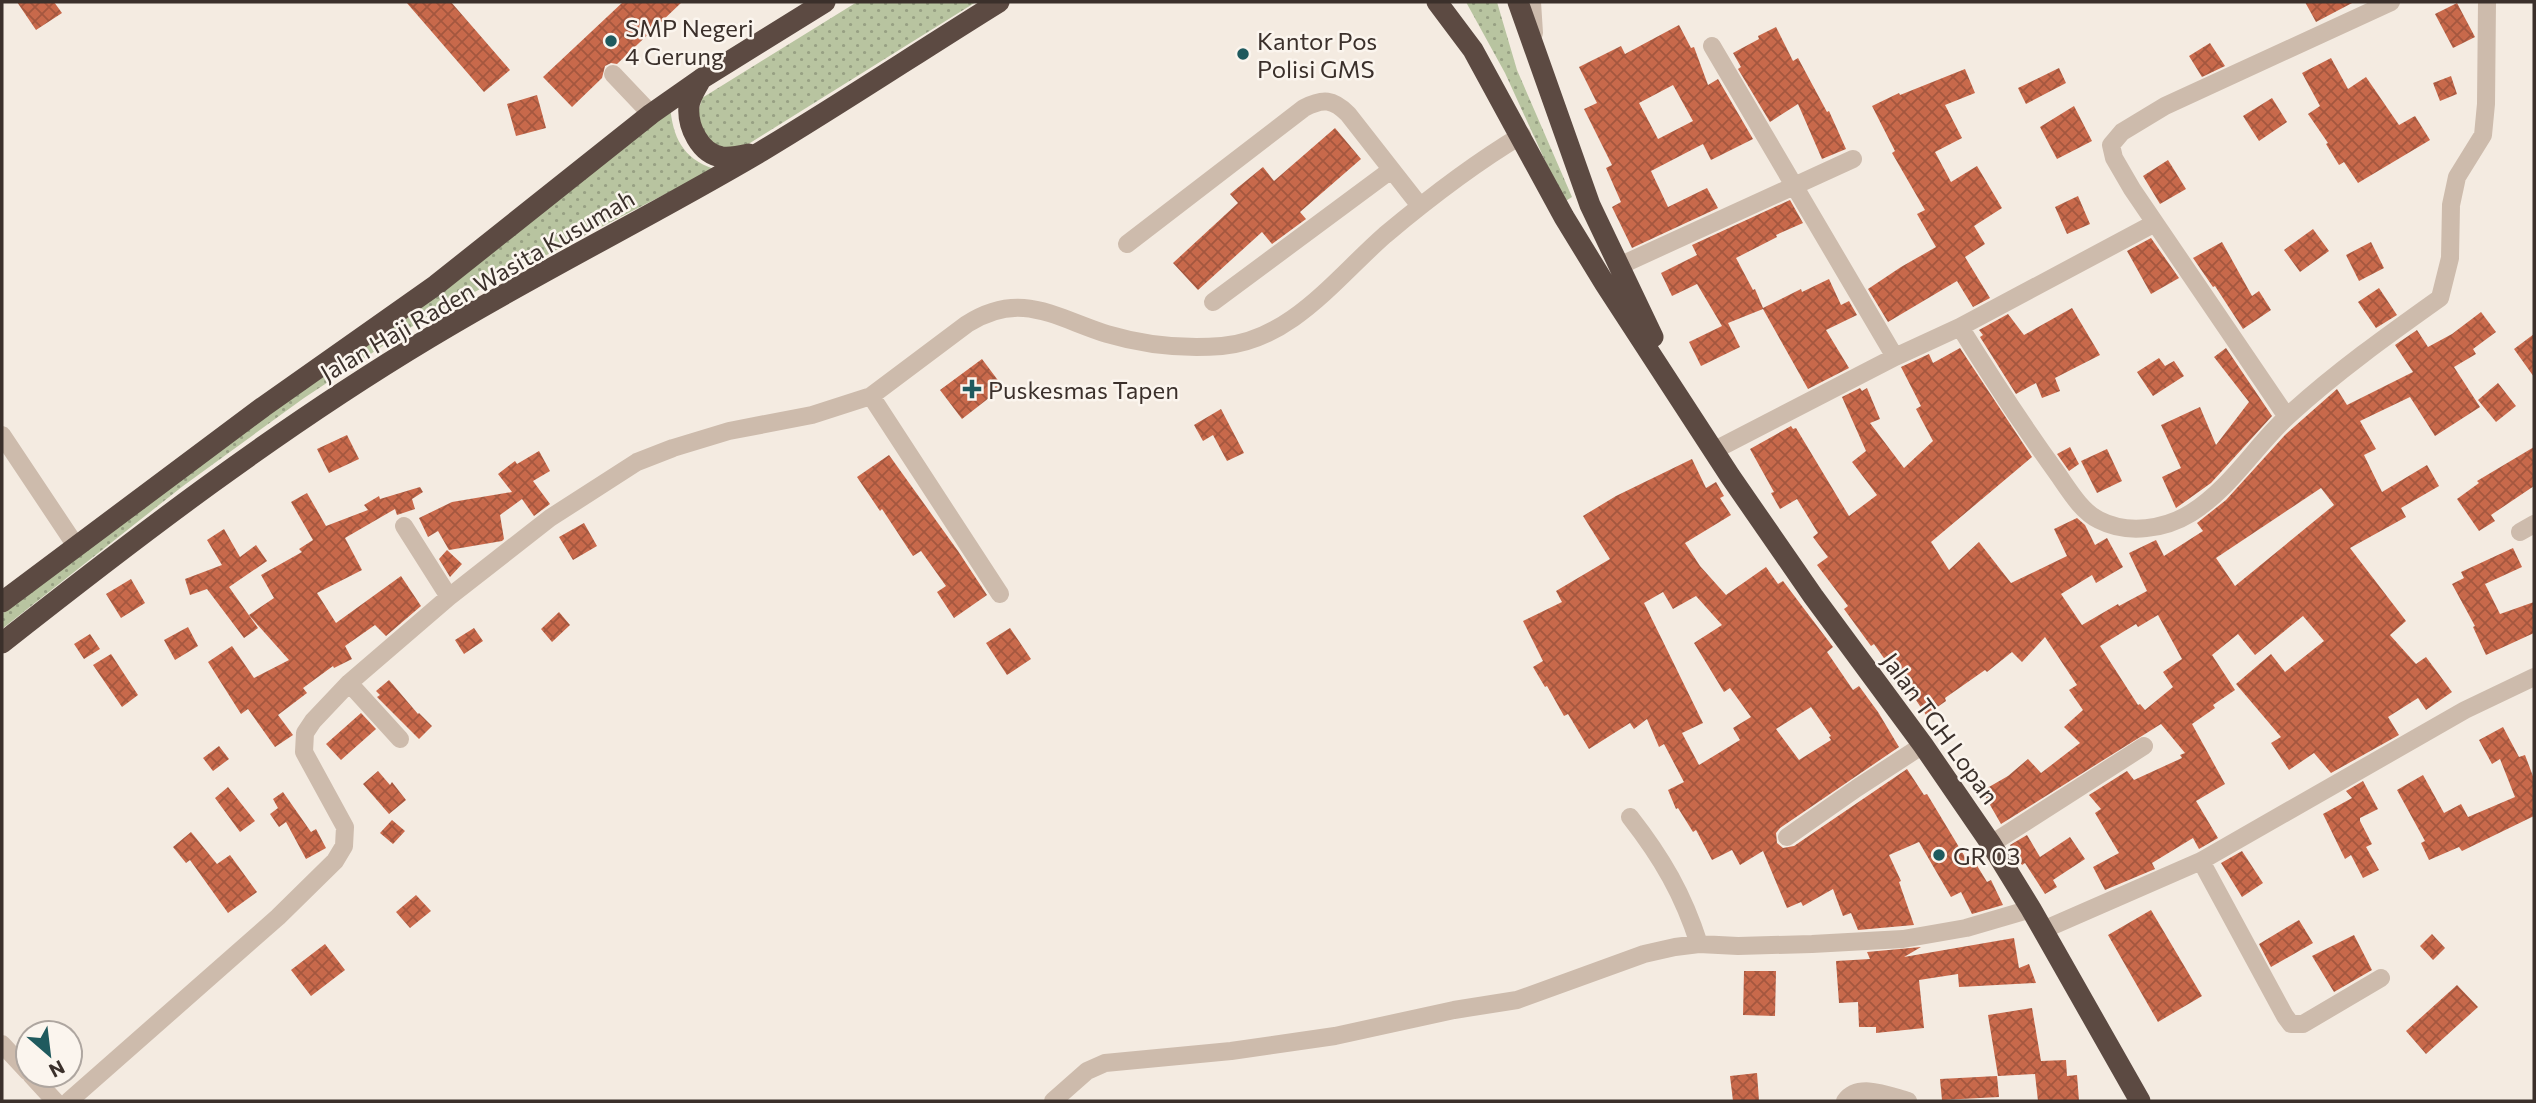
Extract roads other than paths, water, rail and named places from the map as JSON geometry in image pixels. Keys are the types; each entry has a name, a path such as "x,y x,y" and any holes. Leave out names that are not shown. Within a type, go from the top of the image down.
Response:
{"highway":[{"name":"Jalan Haji Raden Wasita Kusumah","path":"2,601 263,407 436,285 651,114 701,79 825,2"},
{"name":"Jalan Haji Raden Wasita Kusumah","path":"2,643 113,556 268,442 363,379 429,338 762,151 999,2"},
{"path":"1437,2 1473,50 1522,135 1564,217 1680,397"},
{"path":"1518,2 1590,205 1680,397"},
{"path":"701,79 688,110 694,133 703,148 715,156 723,157 762,151"},
{"path":"1564,217 1590,205"},
{"name":"Jalan TGH Lopan","path":"1680,397 1713,451 1813,596 1923,745 1991,844 2140,1101"}],"street":[{"path":"1532,2 1535,53"},
{"path":"2287,417 2155,223 2113,158 2111,149 2116,138 2135,122 2165,106 2391,2"},
{"path":"1960,327 2030,436 2085,510 2098,520 2125,528 2154,528 2191,513 2228,481 2287,417 2373,346 2440,298 2450,258 2451,205 2457,177 2483,135 2487,2"},
{"path":"1712,46 1895,357"},
{"path":"613,74 651,114"},
{"path":"1127,244 1304,108 1323,100 1335,103 1348,114 1420,206"},
{"path":"69,1101 278,917 335,861 344,845 345,827 306,757 303,743 308,727 349,684 449,597 550,518 638,462 673,448 729,430 812,415 871,396 967,324 981,315 1005,307 1018,306 1038,310 1108,334 1151,344 1195,348 1243,343 1262,337 1291,320 1420,206 1486,157 1522,135"},
{"path":"1619,266 1853,159"},
{"path":"1213,303 1391,170"},
{"path":"1713,451 1895,357 1960,327 2155,223"},
{"path":"871,396 1000,594"},
{"path":"2,435 76,545"},
{"path":"404,526 449,597"},
{"path":"2043,930 2201,861 2465,710 2534,677"},
{"path":"349,684 400,739"},
{"path":"1787,837 1923,745"},
{"path":"1991,844 2144,746"},
{"path":"1630,817 1668,870 1688,911 1699,944"},
{"path":"2201,861 2291,1024 2303,1024 2381,978"},
{"path":"1054,1101 1087,1071 1105,1063 1231,1051 1335,1035 1517,1000 1644,954 1699,944 1738,946 1903,939 1966,928 2031,909"},
{"path":"2,1044 14,1057"},
{"path":"1845,1101 1852,1094 1866,1091 1908,1101"}],"place":[{"name":"SMP Negeri 4 Gerung","path":"611,41"},
{"name":"Kantor Pos Polisi GMS","path":"1243,54"},
{"name":"Puskesmas Tapen","path":"972,389"},
{"name":"GR 03","path":"1939,855"}]}
